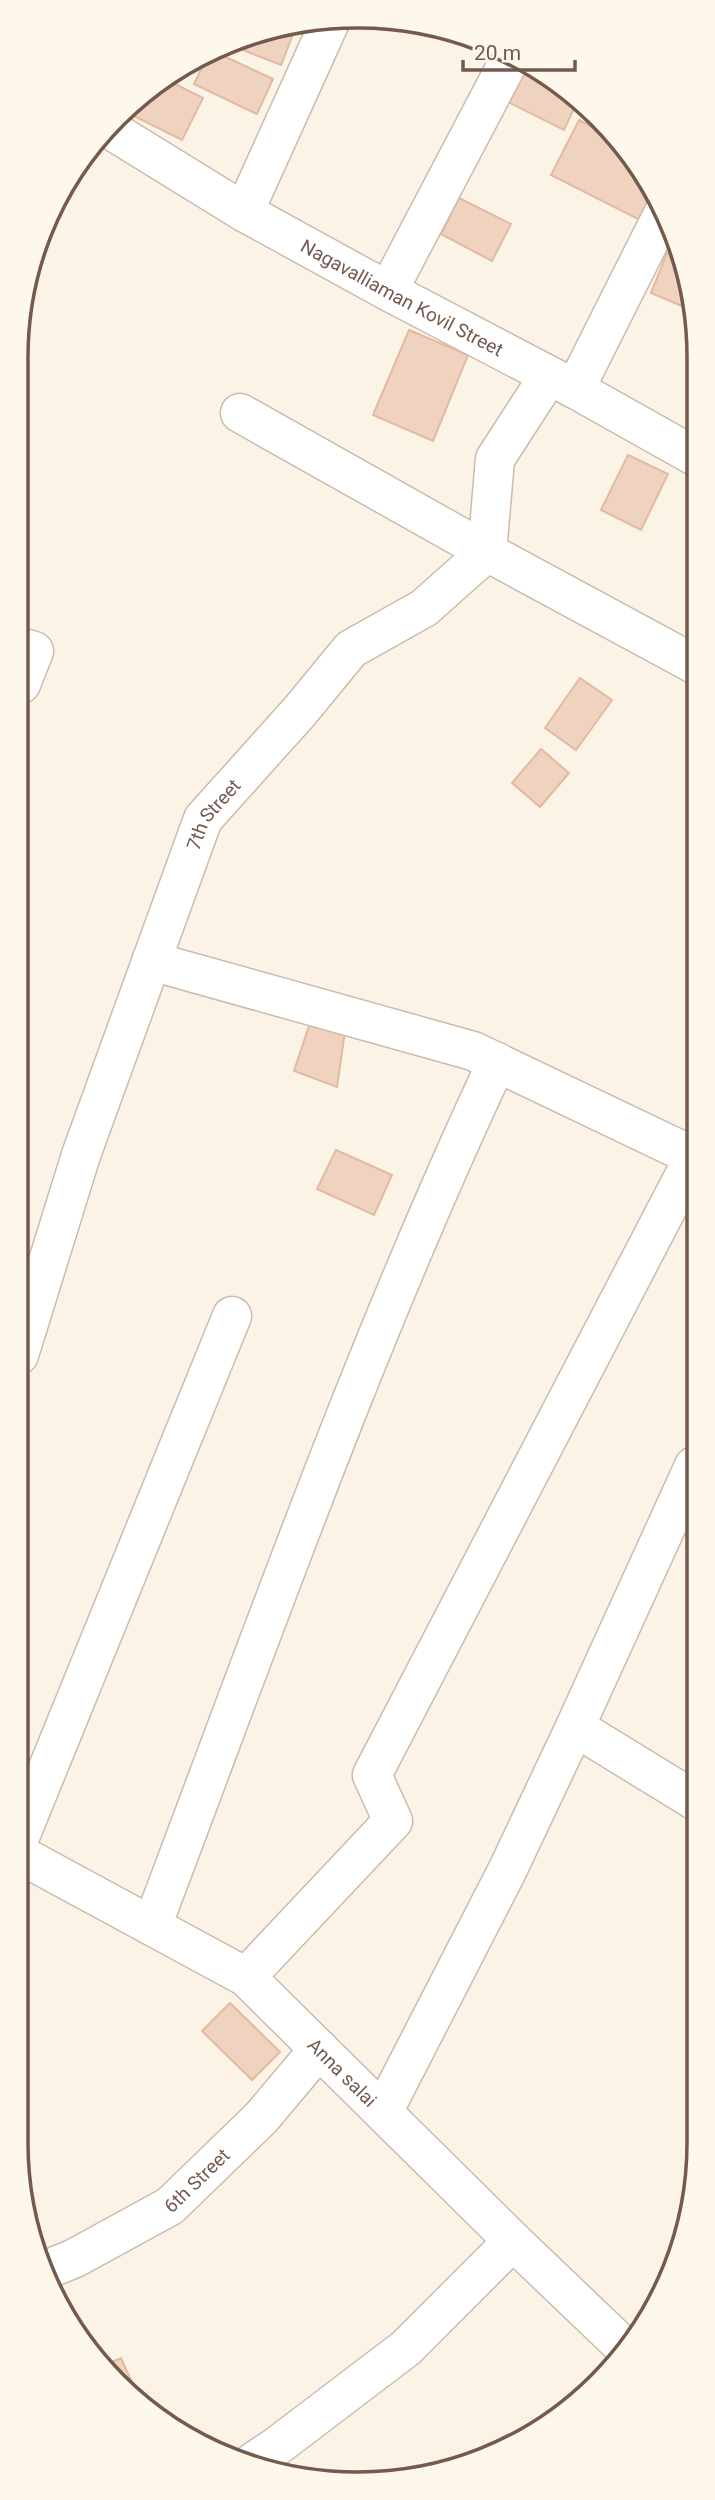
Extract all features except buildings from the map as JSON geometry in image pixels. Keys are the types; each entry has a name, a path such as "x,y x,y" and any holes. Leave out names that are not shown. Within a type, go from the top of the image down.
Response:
{"street":[{"path":"244,212 326,30"},
{"path":"388,291 507,64"},
{"name":"Nagavalliaman Kovil Street","path":"117,133 244,212 561,383 687,446"},
{"path":"487,552 495,459 561,383 658,222"},
{"path":"240,413 487,552 687,660"},
{"name":"7th Street","path":"28,1326 81,1155 203,819 300,711 351,649 424,608 487,552"},
{"path":"28,649 34,651 28,666"},
{"path":"151,961 473,1051 687,1152"},
{"path":"152,1926 356,1384 497,1062"},
{"path":"246,1977 393,1821 372,1775 687,1171"},
{"path":"28,1817 232,1316"},
{"path":"383,2112 507,1871 687,1481"},
{"path":"575,1727 687,1796"},
{"name":"Anna salai","path":"28,1859 246,1977 619,2343"},
{"name":"6th Street","path":"52,2268 75,2259 170,2206 261,2118 319,2049"},
{"path":"260,2457 406,2348 513,2241"}]}
